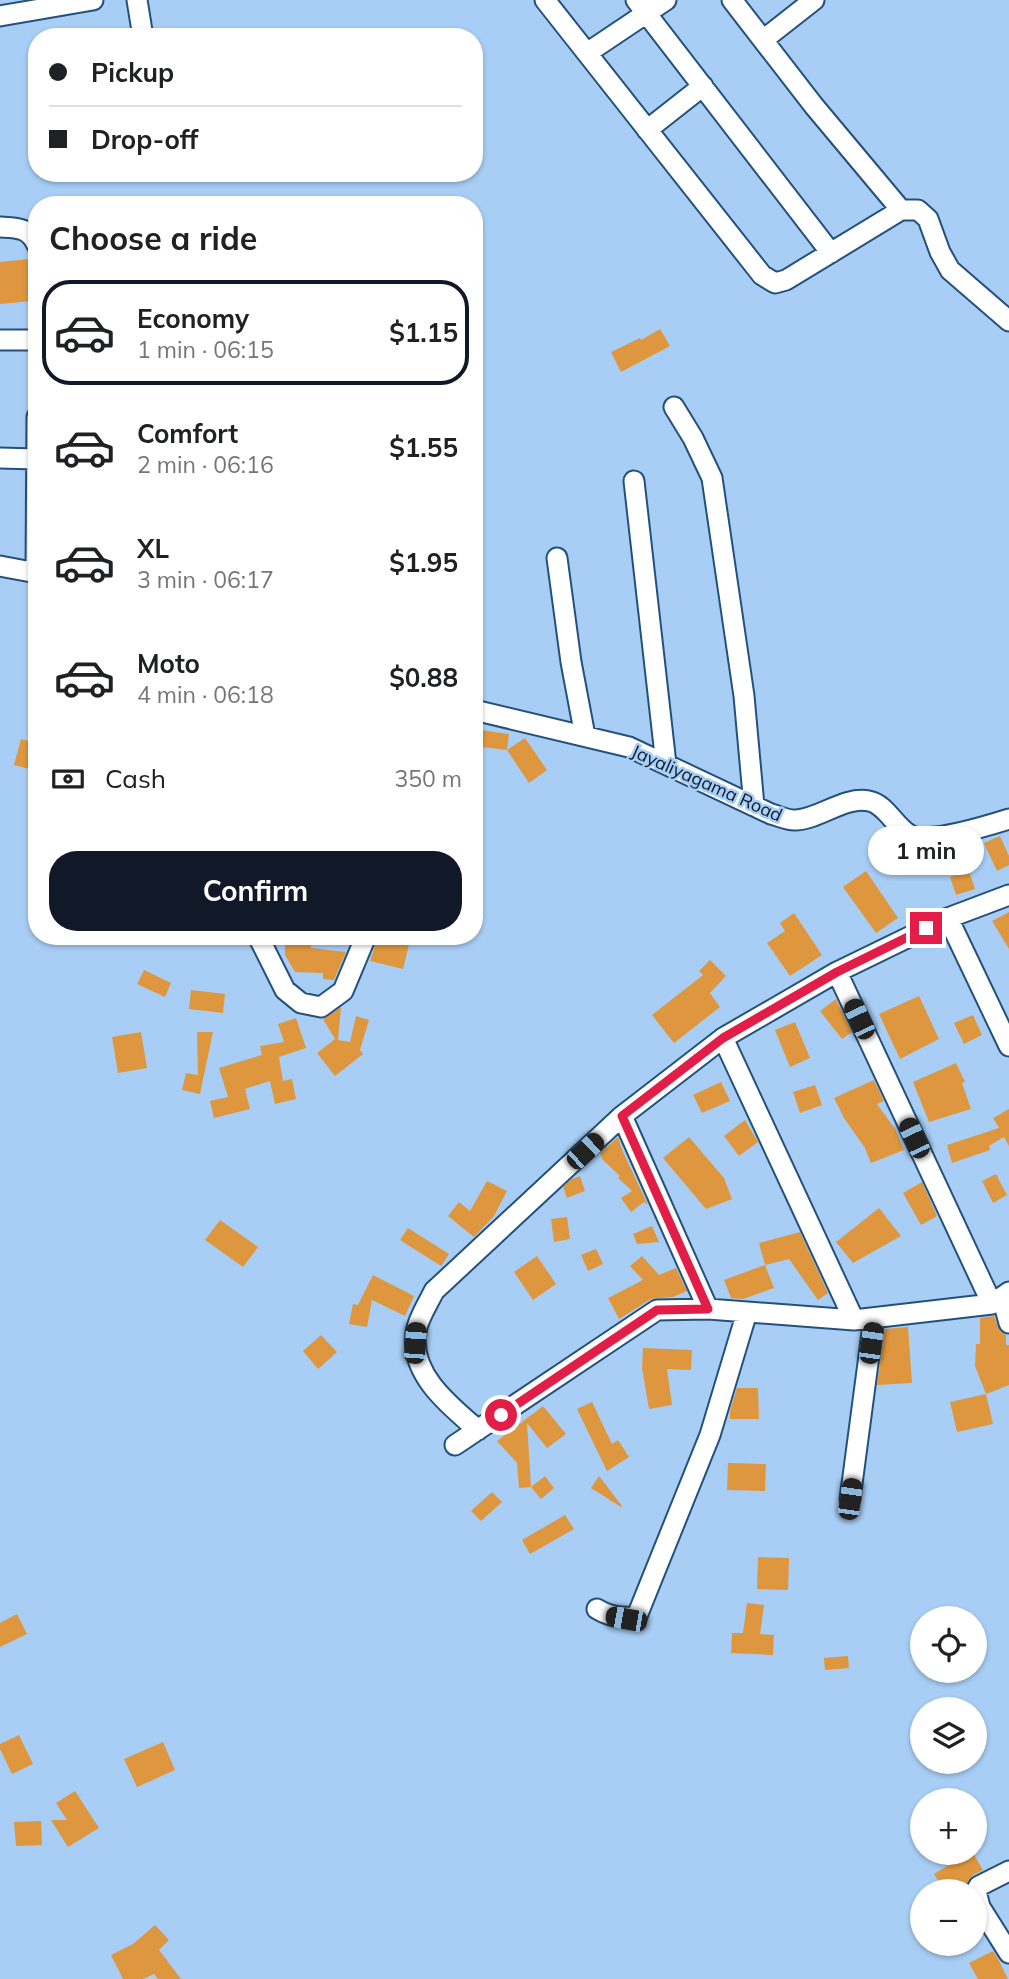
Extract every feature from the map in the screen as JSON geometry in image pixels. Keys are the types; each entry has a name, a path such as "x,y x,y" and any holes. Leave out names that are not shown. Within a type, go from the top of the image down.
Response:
{"street":[{"path":"0,16 93,0"},
{"path":"137,0 142,28"},
{"path":"545,0 762,275 775,283 786,280 901,209 918,210 928,219 940,253 950,270 1009,321"},
{"path":"587,53 641,7 666,0"},
{"path":"732,0 901,209"},
{"path":"763,40 814,0"},
{"path":"641,7 831,253"},
{"path":"647,130 702,86"},
{"path":"0,228 23,228 28,232"},
{"path":"0,341 28,340"},
{"path":"674,407 693,438 712,478 744,696 754,806"},
{"path":"0,458 28,459"},
{"path":"634,481 666,764"},
{"path":"556,558 585,736"},
{"path":"0,566 28,571"},
{"name":"Jayaliyagama Road","path":"483,712 629,747 754,806 794,821 814,817 852,802 869,801 880,807 911,837 925,838 972,831 1009,819"},
{"path":"478,1430 447,1404 422,1370 415,1343 416,1328 434,1291 622,1116 723,1038 837,972 948,918 1009,895"},
{"path":"948,918 1009,1046"},
{"path":"262,945 285,990 301,1003 321,1007 343,991 362,945"},
{"path":"837,972 1001,1298 1009,1323"},
{"path":"723,1038 854,1320"},
{"path":"622,1116 708,1309"},
{"path":"455,1445 657,1310 708,1309 854,1320 1001,1298"},
{"path":"597,1609 607,1615 626,1619 637,1616 710,1434 747,1312"},
{"path":"850,1499 874,1318"},
{"path":"1009,1871 979,1886 976,1891 980,1907 1009,1953"}],"building":[{"path":"28,259 28,301 0,304 0,262"},
{"path":"660,329 670,346 621,372 611,352"},
{"path":"483,730 509,734 507,750 483,747"},
{"path":"525,738 547,770 529,783 507,750"},
{"path":"21,739 28,741 28,769 14,765"},
{"path":"1000,836 1009,856 1009,865 997,871 984,843"},
{"path":"866,871 898,918 876,933 843,887"},
{"path":"969,871 975,889 956,895 950,877"},
{"path":"1009,912 1009,949 992,921"},
{"path":"794,913 822,955 790,976 767,943 785,931 780,923"},
{"path":"285,945 311,945 311,948 346,952 334,980 323,979 323,973 295,972 285,955"},
{"path":"375,945 409,945 403,969 370,961"},
{"path":"710,960 726,976 710,993 720,1007 674,1043 652,1015 703,975 699,971"},
{"path":"144,970 171,983 165,997 137,984"},
{"path":"191,990 225,994 223,1013 189,1009"},
{"path":"919,996 939,1039 900,1059 879,1014"},
{"path":"836,999 852,1032 842,1039 820,1011"},
{"path":"341,1007 338,1040 350,1042 356,1016 369,1020 360,1050 363,1054 335,1076 317,1053 335,1039 323,1019"},
{"path":"973,1015 982,1035 964,1044 954,1023"},
{"path":"296,1018 306,1048 279,1057 283,1081 292,1079 296,1099 275,1104 270,1081 245,1089 250,1109 214,1118 210,1101 228,1097 219,1068 262,1055 260,1046 284,1042 278,1024"},
{"path":"795,1022 810,1058 790,1067 775,1030"},
{"path":"141,1032 147,1068 118,1073 112,1037"},
{"path":"197,1032 213,1032 200,1094 182,1090 186,1073 198,1075"},
{"path":"956,1063 965,1082 962,1083 971,1109 929,1122 913,1082"},
{"path":"874,1080 884,1101 877,1104 895,1129 904,1150 871,1163 865,1148 834,1098"},
{"path":"721,1082 730,1101 702,1113 693,1095"},
{"path":"815,1085 822,1105 800,1113 793,1092"},
{"path":"1009,1109 1009,1146 1004,1137 989,1146 990,1150 952,1163 947,1145 999,1128 993,1118"},
{"path":"745,1120 758,1142 739,1156 724,1136"},
{"path":"618,1137 648,1205 644,1202 631,1212 621,1198 632,1191 618,1178 620,1176 603,1160 600,1153"},
{"path":"689,1137 724,1178 732,1199 706,1209 663,1158"},
{"path":"996,1174 1007,1195 993,1203 982,1181"},
{"path":"580,1176 585,1191 567,1198 563,1187"},
{"path":"487,1181 507,1191 494,1216 474,1237 448,1216 459,1202 470,1211"},
{"path":"922,1182 937,1216 921,1225 903,1193"},
{"path":"879,1208 901,1236 853,1263 836,1242"},
{"path":"567,1217 570,1239 554,1242 551,1219"},
{"path":"220,1220 258,1247 243,1267 205,1240"},
{"path":"652,1226 659,1242 637,1244 633,1234"},
{"path":"408,1228 449,1254 441,1266 400,1240"},
{"path":"800,1232 828,1293 818,1300 789,1259 765,1265 759,1243"},
{"path":"596,1249 603,1264 588,1271 581,1255"},
{"path":"537,1256 556,1284 533,1300 514,1272"},
{"path":"642,1256 659,1275 676,1268 687,1291 673,1297 651,1299 619,1319 608,1298 643,1280 630,1266"},
{"path":"765,1265 774,1288 743,1299 731,1298 724,1280"},
{"path":"373,1275 414,1296 405,1316 372,1300 367,1327 349,1324 353,1304 358,1305"},
{"path":"994,1316 1000,1331 1006,1335 1006,1345 1009,1345 1009,1385 986,1394 975,1366 976,1344 980,1344 980,1318"},
{"path":"908,1327 912,1383 877,1385 885,1329"},
{"path":"321,1335 337,1352 318,1369 303,1351"},
{"path":"643,1348 692,1350 691,1370 667,1369 672,1405 649,1409 642,1368"},
{"path":"737,1388 758,1388 759,1419 730,1419"},
{"path":"986,1394 993,1424 957,1432 950,1402"},
{"path":"592,1402 612,1444 618,1440 629,1457 607,1471 577,1409"},
{"path":"543,1406 566,1434 547,1448 527,1423 531,1487 519,1488 517,1463 497,1441"},
{"path":"728,1463 766,1464 765,1491 727,1490"},
{"path":"545,1476 554,1488 541,1499 531,1487"},
{"path":"599,1476 622,1506 621,1507 591,1488"},
{"path":"492,1492 502,1502 481,1521 471,1511"},
{"path":"565,1515 574,1529 530,1554 522,1540"},
{"path":"758,1557 789,1558 788,1590 757,1589"},
{"path":"747,1603 764,1605 760,1634 774,1635 773,1655 731,1653 732,1633 743,1633"},
{"path":"17,1614 27,1634 0,1647 0,1623"},
{"path":"848,1656 849,1668 825,1670 824,1658"},
{"path":"19,1735 33,1764 12,1774 0,1744"},
{"path":"163,1742 175,1770 137,1787 124,1759"},
{"path":"75,1791 99,1828 68,1847 51,1820 67,1820 56,1803"},
{"path":"41,1821 42,1845 16,1846 14,1822"},
{"path":"949,1865 980,1865 983,1870 970,1879 937,1879 934,1874"},
{"path":"155,1925 169,1940 159,1950 181,1979 158,1979 154,1974 143,1979 123,1979 111,1955 133,1944"},
{"path":"993,1951 1008,1979 978,1979 969,1963"}],"route":[{"path":"501,1415 657,1310 708,1309 622,1116 723,1038 837,972 926,928"}]}
